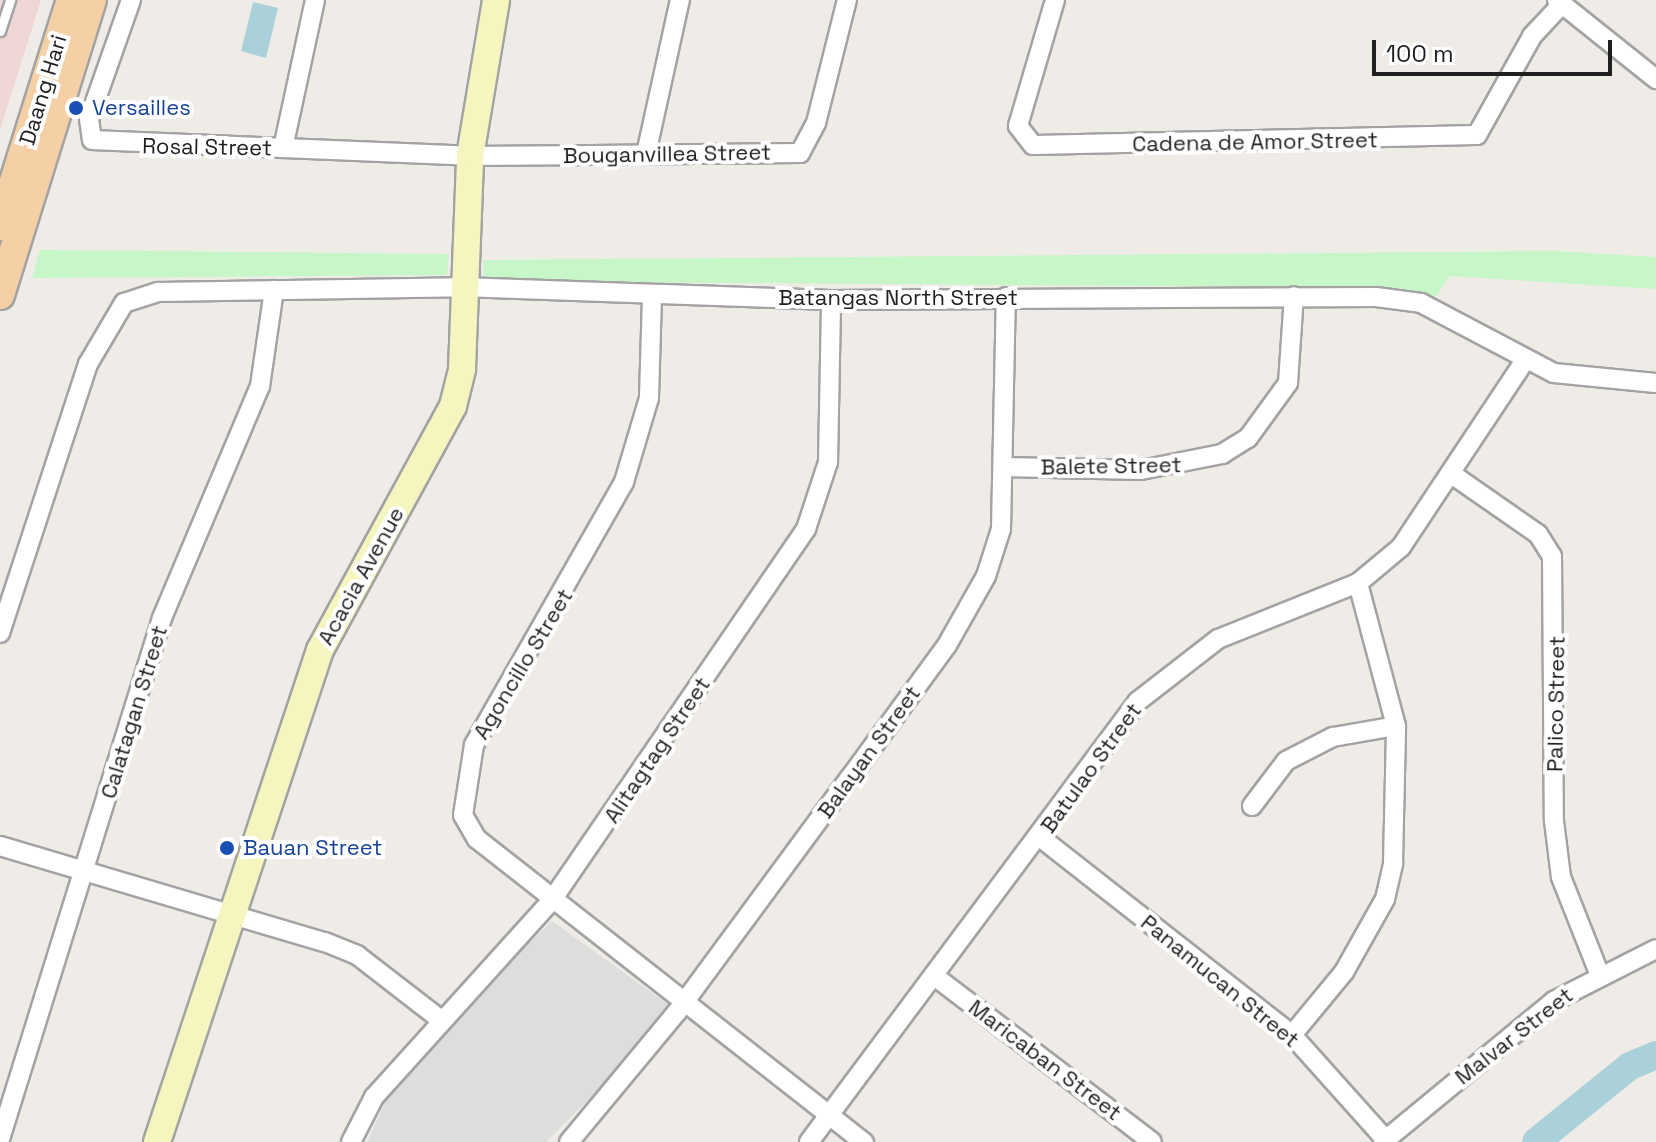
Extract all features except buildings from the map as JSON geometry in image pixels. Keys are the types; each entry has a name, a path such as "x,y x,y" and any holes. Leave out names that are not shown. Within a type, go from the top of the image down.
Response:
{"main road":[{"name":"Daang Hari","path":"0,226 71,0"},
{"name":"Daang Hari","path":"0,295 92,0"}],"street":[{"name":"Rosal Street","path":"131,0 89,119 92,140 470,156"},
{"path":"283,148 315,0"},
{"name":"Acacia Avenue","path":"157,1142 320,650 453,406 462,369 461,287 470,156 496,0"},
{"path":"646,154 680,0"},
{"name":"Bouganvillea Street","path":"470,156 800,153 816,123 847,0"},
{"name":"Cadena de Amor Street","path":"1055,0 1018,126 1033,145 1477,135 1532,36 1559,2"},
{"path":"1559,2 1656,79"},
{"name":"Batangas North Street","path":"0,633 88,364 124,303 158,292 461,287 831,300 1294,296 1421,303 1524,362 1575,379 1656,383"},
{"name":"Calatagan Street","path":"0,1139 162,618 260,386 274,290"},
{"name":"Agoncillo Street","path":"652,296 649,398 624,482 474,745 463,781 463,815 477,839 864,1142"},
{"name":"Balete Street","path":"1004,467 1141,470 1222,454 1255,429 1288,383 1294,296"},
{"name":"Balayan Street","path":"569,1142 686,1000 947,645 986,576 1001,529 1006,297"},
{"name":"Alitagtag Street","path":"351,1142 374,1097 552,900 806,529 828,462 831,300"},
{"name":"Batulao Street","path":"809,1142 827,1114 937,978 1138,701 1179,662 1358,583 1401,547 1453,475 1524,362"},
{"name":"Palico Street","path":"1453,475 1538,534 1552,556 1554,821 1561,877 1599,973"},
{"path":"1292,1035 1344,972 1385,899 1399,819 1396,726 1358,583"},
{"path":"1252,806 1286,761 1333,737 1396,726"},
{"name":"Panamucan Street","path":"1041,838 1292,1035 1384,1141"},
{"path":"0,846 357,955 441,1020"},
{"name":"Malvar Street","path":"1384,1141 1554,1001 1599,973 1656,949"},
{"name":"Maricaban Street","path":"937,978 1152,1142"}],"lane":[{"path":"0,31 10,0"}],"shaded area":[{"path":"0,0 41,0 0,130"},
{"path":"552,921 677,1011 546,1142 367,1142 403,1064"}],"green space":[{"path":"40,250 449,254 447,275 32,278"},
{"path":"1554,251 1656,257 1656,289 1450,276 1434,299 1400,288 484,281 483,260"}],"water":[{"path":"253,2 278,8 266,58 241,51"}],"waterway":[{"path":"1536,1142 1630,1066 1656,1055"}],"place":[{"name":"Versailles","path":"76,108"},
{"name":"Bauan Street","path":"227,848"}]}
